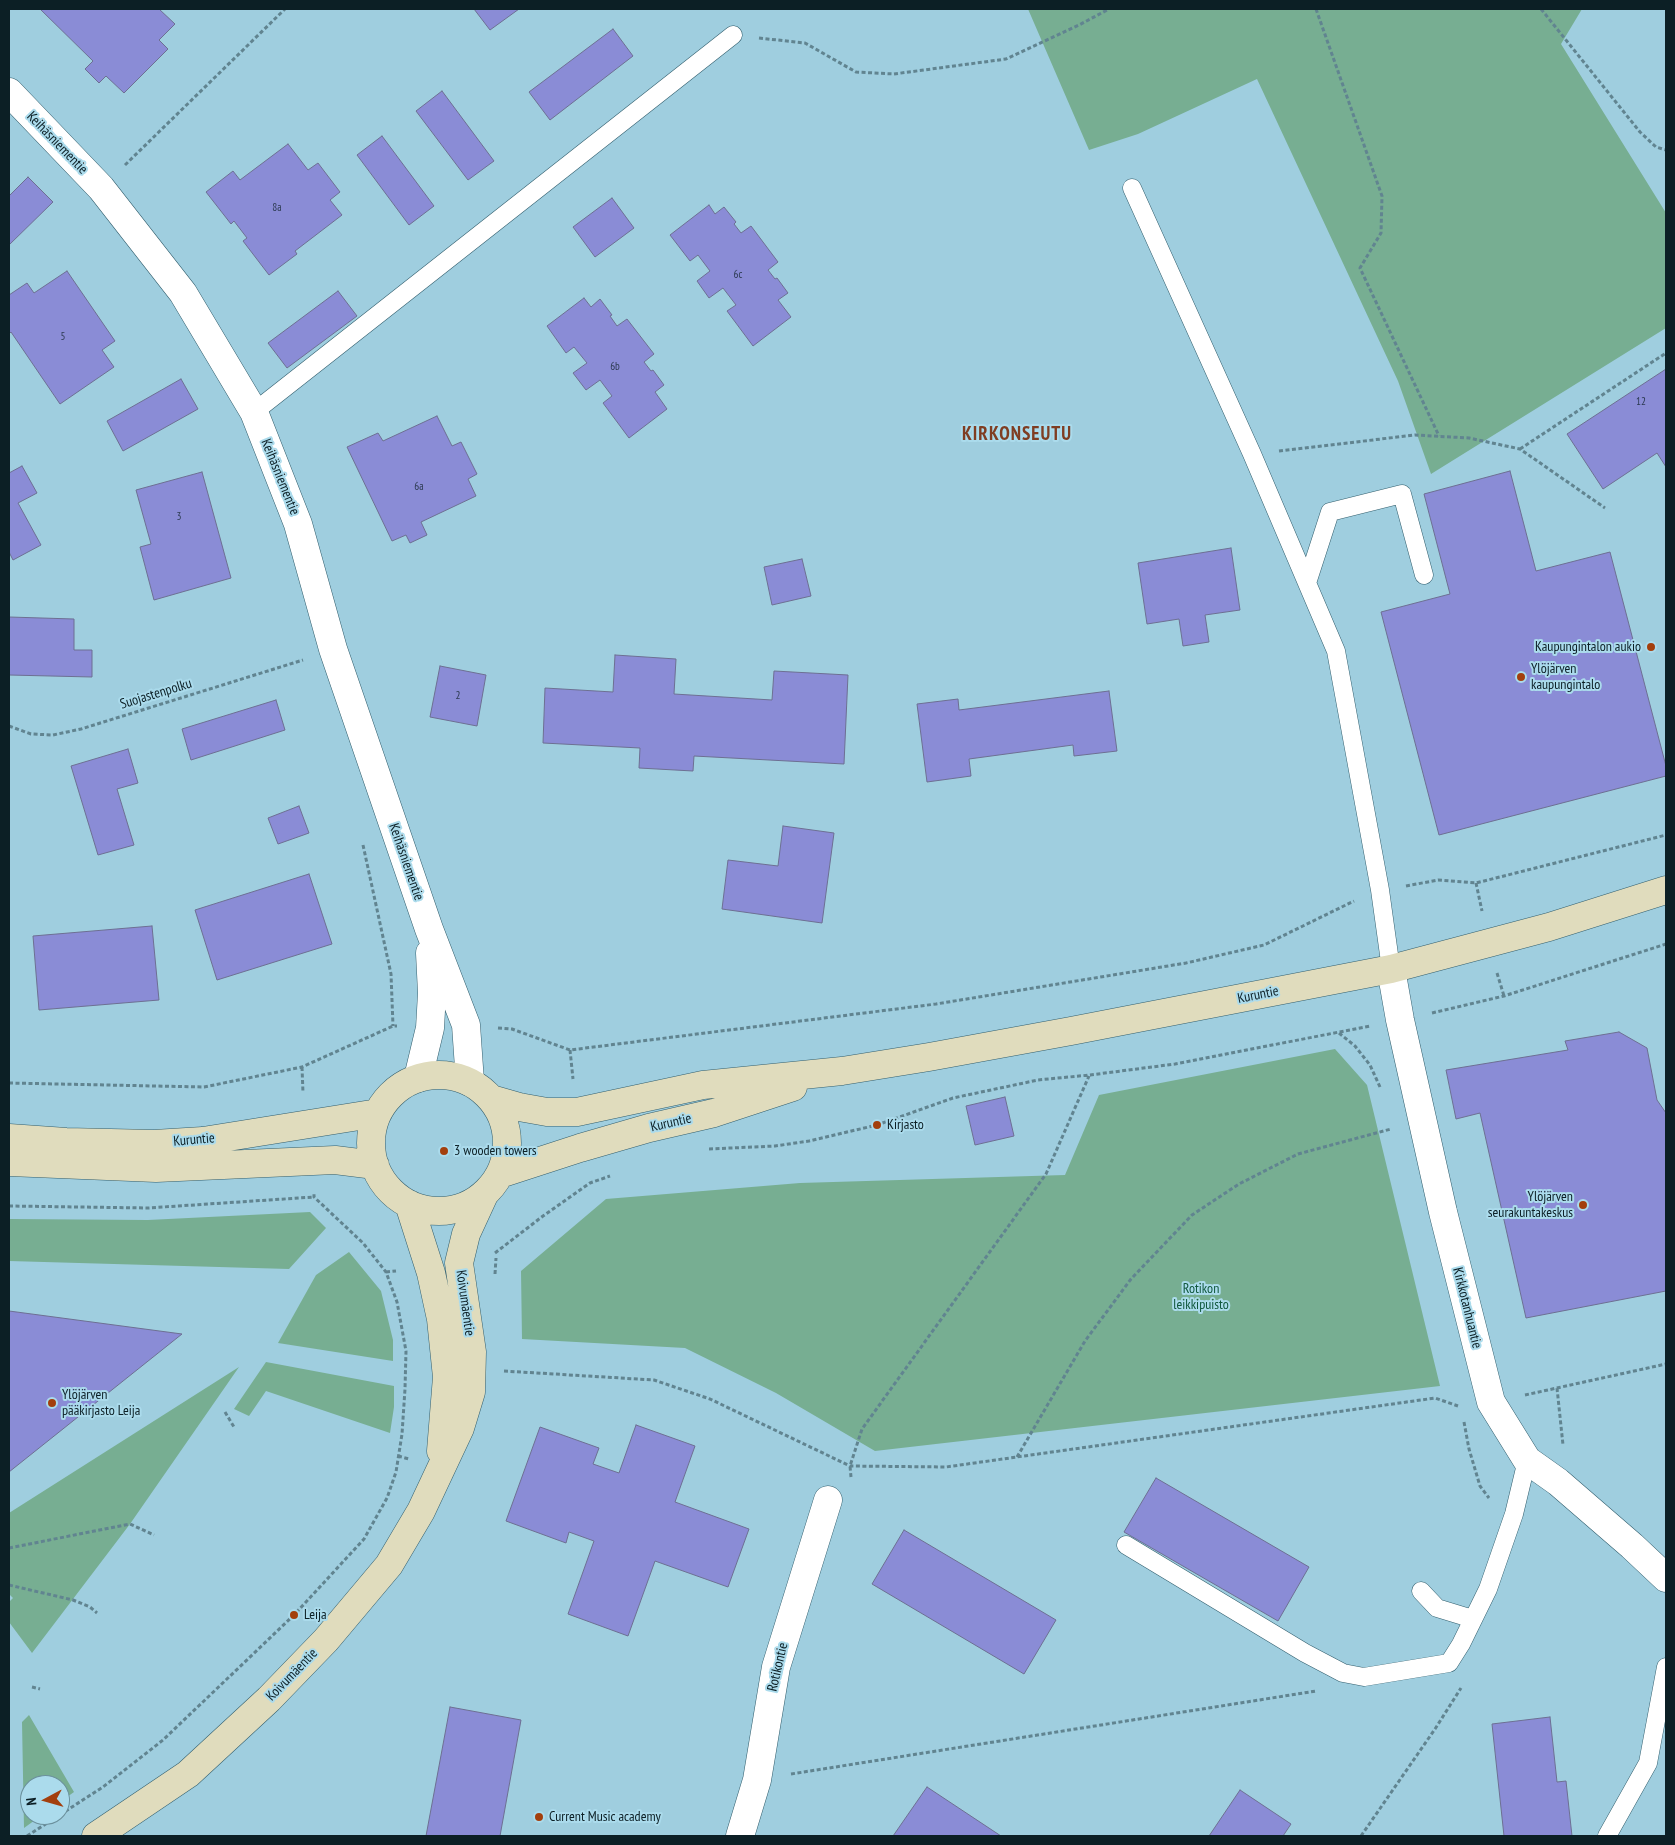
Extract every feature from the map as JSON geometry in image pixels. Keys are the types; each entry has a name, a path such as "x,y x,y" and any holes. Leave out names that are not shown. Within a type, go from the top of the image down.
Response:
{"main road":[{"name":"Kuruntie","path":"491,1099 547,1112 577,1112 703,1085 842,1071 1062,1033 1392,969 1549,927 1666,890"},
{"name":"Kuruntie","path":"492,1184 580,1148 648,1128 714,1113 842,1071"},
{"path":"436,1075 453,1076 470,1082 491,1099 501,1116 507,1135 506,1155 492,1184 466,1206 447,1211 428,1210 408,1204 394,1194 382,1181 375,1165 371,1147 373,1129 378,1112 388,1098 402,1086 418,1078 436,1075"},
{"name":"Kuruntie","path":"9,1138 144,1144 203,1141 378,1112"},
{"name":"Kuruntie","path":"9,1162 156,1168 335,1160 375,1165"},
{"name":"Koivumäentie","path":"96,1836 188,1774 269,1699 326,1640 389,1565 420,1511 460,1428 471,1392 472,1352 459,1263 466,1234 492,1184"},
{"name":"Koivumäentie","path":"408,1204 431,1273 441,1319 447,1377 440,1470"}],"street":[{"name":"Keihäsniementie","path":"9,92 101,188 183,293 254,412 298,524 333,649 429,928 466,1025 470,1082"},
{"name":"Keihäsniementie","path":"418,1078 430,1028 432,993 429,928"},
{"name":"Kirkkotanhuantie","path":"1392,969 1400,1020 1443,1212 1491,1402 1527,1460 1558,1482 1666,1578"},
{"name":"Rotikontie","path":"740,1836 757,1780 776,1667 828,1500"}],"lane":[{"path":"254,412 733,34"},
{"path":"1132,188 1252,454 1336,651 1380,890 1392,969"},
{"path":"1307,583 1330,512 1402,494 1424,575"},
{"path":"1126,1545 1305,1653 1343,1673 1364,1677 1449,1663 1488,1589 1514,1514 1527,1460"},
{"path":"1420,1591 1437,1608 1473,1619"},
{"path":"1607,1836 1648,1763 1666,1667"}],"path":[{"path":"101,188 284,9"},
{"path":"733,34 805,43 856,72 894,74 1006,59 1109,9"},
{"path":"1316,9 1382,196 1381,233 1360,268 1439,436"},
{"path":"1541,9 1640,132 1656,147 1666,150"},
{"path":"1520,449 1666,354"},
{"path":"1252,454 1415,435 1469,438 1520,449 1605,508"},
{"name":"Suojastenpolku","path":"9,726 31,734 53,735 81,729 309,658"},
{"path":"466,1025 512,1029 570,1050 936,1004 1186,962 1264,945 1346,904 1380,890 1438,880 1476,882 1666,836"},
{"path":"362,840 391,974 393,1026"},
{"path":"709,1149 775,1146 809,1141 877,1125 953,1098 1038,1080 1175,1064 1400,1020 1504,996 1666,944"},
{"path":"9,1083 204,1087 302,1067 393,1026 430,1028"},
{"path":"850,1466 862,1429 1046,1174 1090,1075"},
{"path":"1017,1457 1085,1341 1131,1279 1192,1215 1239,1184 1298,1154 1396,1127"},
{"path":"459,1263 496,1253 543,1216 590,1183 616,1173"},
{"path":"9,1206 148,1208 314,1197 363,1244 386,1272 397,1302 406,1351 402,1434 396,1472 387,1498 364,1539 294,1615 163,1740 103,1787 27,1836"},
{"path":"503,1371 654,1380 710,1399 850,1466 946,1467 1435,1398 1461,1407 1666,1364"},
{"path":"225,1412 234,1427"},
{"path":"9,1548 130,1524 154,1535"},
{"path":"9,1585 73,1600 90,1607 97,1613"},
{"path":"790,1774 1329,1689 1364,1677"},
{"path":"32,1687 40,1689"}],"green space":[{"path":"1028,9 1582,9 1561,44 1666,213 1666,328 1431,474 1398,381 1257,79 1138,134 1089,150"},
{"name":"Rotikon leikkipuisto","path":"1335,1049 1367,1085 1440,1386 875,1451 776,1393 685,1348 522,1339 521,1271 606,1199 800,1183 1065,1175 1099,1095"},
{"path":"310,1212 326,1228 289,1269 9,1261 9,1219 148,1220"},
{"path":"349,1252 381,1291 393,1340 393,1361 278,1343 316,1275"},
{"path":"266,1362 394,1386 394,1407 390,1433 266,1391 249,1416 234,1409"},
{"path":"239,1367 130,1524 32,1653 9,1622 9,1602 13,1598 9,1594 9,1513"},
{"path":"29,1715 64,1775 23,1775 22,1722"},
{"path":"70,1785 74,1792 70,1795"}],"building":[{"path":"40,9 159,9 175,24 159,40 168,49 124,93 106,76 99,83 85,69 93,61"},
{"path":"474,9 519,9 490,30"},
{"path":"613,29 633,56 550,120 529,92"},
{"path":"442,91 494,161 468,180 416,111"},
{"path":"382,136 434,206 409,225 357,155"},
{"path":"288,144 308,170 318,163 340,192 330,200 342,215 295,251 297,254 269,275 243,241 247,238 234,221 231,224 206,192 233,171 240,180"},
{"path":"28,177 53,202 9,245 9,196"},
{"path":"612,198 634,228 595,257 573,227"},
{"path":"709,205 715,214 724,207 736,222 734,224 741,233 751,226 778,262 768,270 775,279 777,278 788,293 778,300 791,317 753,346 727,311 736,305 723,288 709,298 697,281 710,271 698,255 690,261 670,235"},
{"path":"67,271 115,341 102,350 114,367 60,404 11,332 9,334 9,295 27,283 34,293"},
{"path":"338,291 357,316 287,368 268,343"},
{"path":"584,298 591,307 600,299 612,315 610,316 617,326 627,319 654,354 644,362 651,371 653,370 664,385 655,392 667,409 629,438 603,403 612,396 600,380 586,390 573,373 587,363 574,347 566,353 547,326"},
{"path":"1666,369 1666,467 1657,453 1603,489 1567,434"},
{"path":"181,379 198,409 123,451 107,421"},
{"path":"437,416 452,446 461,442 477,474 468,479 476,496 421,522 427,535 410,543 406,535 392,541 347,447 378,433 383,441"},
{"path":"22,466 37,493 18,503 41,545 13,560 9,552 9,473"},
{"name":"Ylöjärven kaupungintalo","path":"1510,471 1536,571 1610,552 1666,766 1666,776 1439,835 1381,612 1450,594 1424,494"},
{"path":"202,472 231,578 154,600 140,547 151,544 136,490"},
{"path":"1231,548 1240,610 1205,615 1209,642 1183,646 1179,619 1147,624 1138,563"},
{"path":"802,559 811,596 772,605 764,567"},
{"path":"9,617 74,619 74,650 92,650 92,677 9,675"},
{"path":"615,655 676,659 674,694 772,700 774,671 848,675 844,764 694,756 693,771 639,768 640,748 543,743 545,688 613,692"},
{"path":"440,666 486,675 477,726 430,717"},
{"path":"1109,691 1117,751 1074,756 1073,745 969,759 971,776 927,782 917,704 958,699 959,710"},
{"path":"276,700 285,730 191,760 182,729"},
{"path":"128,749 138,783 117,789 134,845 98,855 71,766"},
{"path":"299,806 309,833 278,844 268,818"},
{"path":"783,826 834,833 822,923 722,909 728,860 778,866"},
{"path":"309,874 332,944 217,980 195,910"},
{"path":"152,926 159,1000 39,1010 33,936"},
{"name":"Ylöjärven seurakuntakeskus","path":"1619,1032 1647,1048 1657,1100 1666,1113 1666,1291 1526,1318 1480,1113 1456,1119 1446,1070 1568,1050 1565,1041"},
{"path":"1005,1097 1014,1136 975,1145 966,1106"},
{"name":"Ylöjärven pääkirjasto Leija","path":"9,1311 182,1334 9,1472"},
{"path":"636,1425 695,1446 675,1502 749,1529 728,1587 655,1561 628,1636 568,1614 594,1541 569,1532 566,1543 506,1521 540,1427 599,1448 593,1464 619,1473"},
{"path":"1156,1478 1309,1567 1278,1621 1124,1532"},
{"path":"904,1530 1056,1620 1024,1674 872,1584"},
{"path":"450,1707 521,1720 500,1836 426,1836"},
{"path":"1550,1717 1557,1782 1566,1781 1572,1836 1504,1836 1492,1724"},
{"path":"927,1787 1001,1836 893,1836"},
{"path":"1240,1790 1291,1824 1283,1836 1209,1836"}],"place":[{"name":"Kaupungintalon aukio","path":"1651,647"},
{"name":"Ylöjärven kaupungintalo","path":"1521,677"},
{"name":"Kirjasto","path":"877,1125"},
{"name":"3 wooden towers","path":"444,1151"},
{"name":"Ylöjärven seurakuntakeskus","path":"1583,1205"},
{"name":"Ylöjärven pääkirjasto Leija","path":"52,1403"},
{"name":"Leija","path":"294,1615"},
{"name":"Current Music academy","path":"539,1817"}],"district":[{"name":"KIRKONSEUTU","path":"1017,435"}]}
